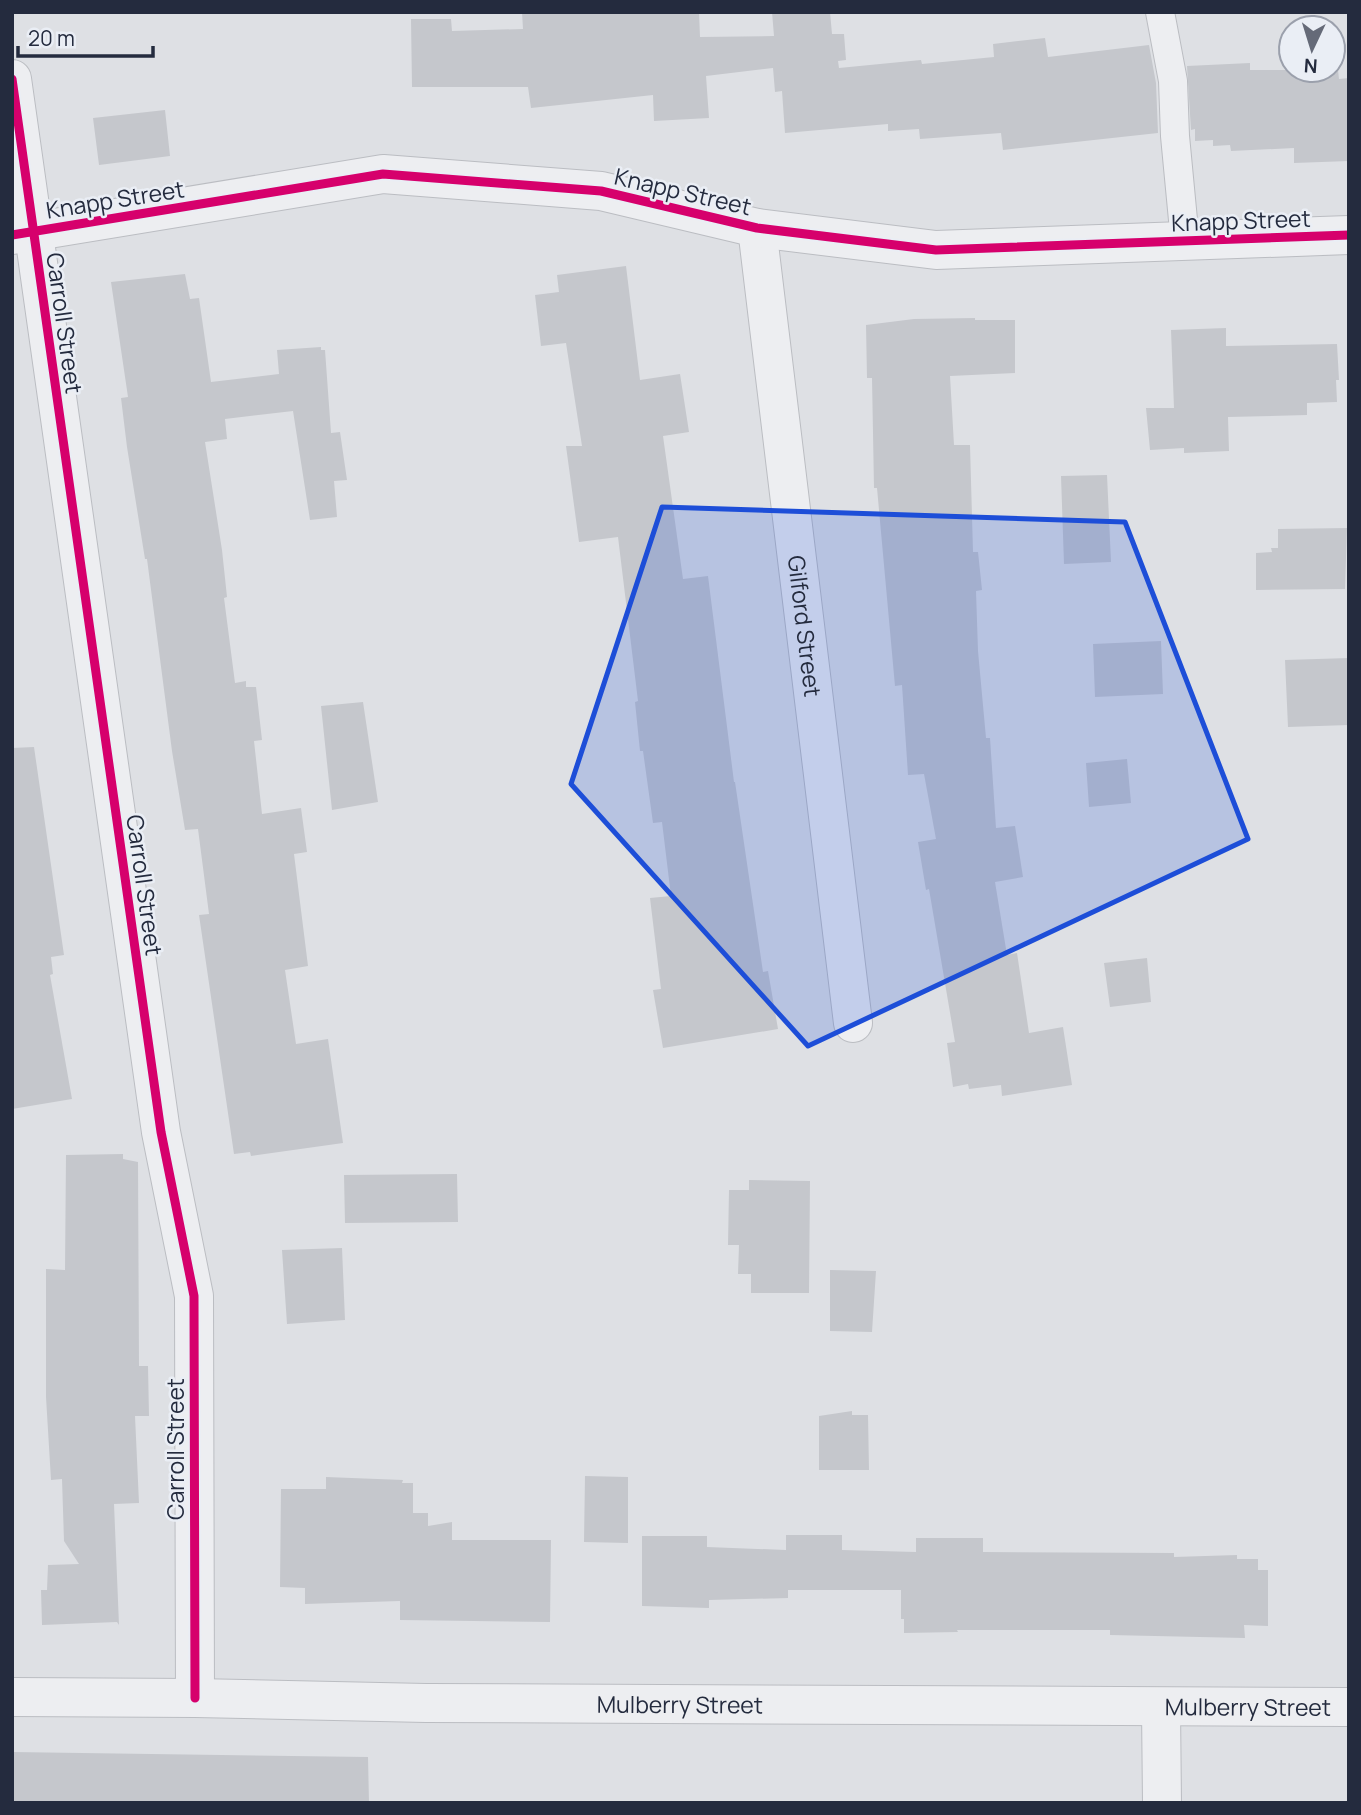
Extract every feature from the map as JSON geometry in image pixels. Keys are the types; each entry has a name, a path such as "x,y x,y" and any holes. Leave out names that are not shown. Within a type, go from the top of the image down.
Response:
{"street":[{"name":"Carroll Street","path":"12,79 23,233 160,1132 194,1296 195,1698"},
{"name":"Knapp Street","path":"23,233 383,174 601,191 757,228 936,250 1349,235"},
{"name":"Gilford Street","path":"757,228 853,1023"},
{"name":"Mulberry Street","path":"12,1697 426,1703 1349,1707"},
{"path":"1161,1708 1162,1803"}],"lane":[{"path":"1160,12 1173,81 1175,136 1185,241"}],"highlighted area":[{"path":"662,507 1125,522 1248,839 808,1046 571,784"}],"building":[{"path":"522,12 699,12 700,37 774,36 772,12 830,12 832,34 844,34 846,60 838,61 839,68 921,60 922,64 994,57 993,44 1045,38 1048,57 1149,45 1156,83 1158,133 1003,150 1001,133 920,139 919,129 888,131 888,124 785,133 782,91 775,92 773,68 706,76 709,118 654,121 653,95 531,108 528,87 412,87 411,19 451,19 452,31 523,29"},
{"path":"1250,63 1250,70 1277,70 1277,84 1347,84 1349,78 1349,161 1294,163 1294,148 1231,151 1230,145 1213,146 1213,140 1195,141 1195,129 1191,130 1187,66"},
{"path":"165,110 170,156 99,165 93,118"},
{"path":"626,266 640,380 680,374 689,432 663,436 683,579 708,576 734,782 763,972 768,971 778,1029 663,1048 653,990 661,989 650,898 671,896 662,822 653,823 643,751 640,751 635,702 638,701 618,537 579,542 566,446 582,446 566,343 541,346 535,295 559,292 557,275"},
{"path":"185,274 190,299 199,298 211,382 279,374 277,350 321,347 321,350 325,350 331,433 340,432 347,480 334,481 337,517 310,520 293,411 225,419 227,439 205,442 222,550 227,597 224,598 235,683 246,681 246,687 256,687 262,740 254,741 262,814 301,808 307,852 294,854 308,966 285,970 296,1044 328,1039 343,1143 251,1156 250,1152 234,1154 199,915 209,914 198,829 185,830 172,751 147,559 127,447 121,398 128,397 111,282"},
{"path":"914,319 1015,320 1015,373 950,376 954,445 970,445 973,552 978,552 982,590 976,591 978,651 986,738 990,738 996,828 1015,826 1023,877 995,882 1007,955 1017,953 1029,1033 1063,1027 1072,1085 1002,1096 1001,1085 969,1089 968,1084 953,1087 947,1043 955,1042 929,889 926,890 918,842 936,839 924,774 908,775 902,685 895,686 877,488 874,488 872,378 867,378 866,325"},
{"path":"1226,328 1226,346 1337,344 1337,402 1307,403 1307,415 1228,417 1229,451 1184,453 1184,448 1150,450 1146,408 1174,408 1171,330"},
{"path":"1107,475 1111,562 1064,564 1061,476"},
{"path":"1347,528 1345,589 1256,590 1256,553 1272,552 1271,548 1278,548 1278,529"},
{"path":"1161,641 1163,694 1095,697 1093,644"},
{"path":"1349,658 1349,725 1288,727 1285,660"},
{"path":"363,702 378,802 332,810 321,706"},
{"path":"34,747 64,955 51,957 53,974 50,975 72,1099 12,1109 12,748"},
{"path":"1127,759 1131,803 1089,807 1086,763"},
{"path":"1147,958 1151,1002 1110,1007 1104,963"},
{"path":"123,1154 123,1159 138,1162 139,1366 148,1366 149,1416 135,1416 139,1503 114,1504 119,1625 117,1622 42,1625 41,1590 47,1590 48,1565 79,1564 64,1541 62,1479 51,1480 46,1397 46,1269 65,1270 66,1155"},
{"path":"457,1174 458,1222 345,1223 344,1175"},
{"path":"749,1180 810,1181 809,1293 751,1293 751,1274 738,1274 739,1245 728,1245 729,1190 749,1190"},
{"path":"342,1248 345,1320 287,1324 282,1250"},
{"path":"830,1270 876,1271 872,1332 830,1331"},
{"path":"852,1411 852,1415 868,1415 869,1470 819,1470 819,1416"},
{"path":"585,1476 628,1477 628,1543 584,1542"},
{"path":"326,1477 403,1480 402,1483 413,1483 413,1513 428,1513 428,1526 452,1522 452,1540 551,1540 550,1622 400,1620 400,1601 305,1604 305,1588 280,1587 281,1489 326,1489"},
{"path":"786,1535 842,1535 842,1550 916,1552 916,1538 983,1538 983,1552 1174,1553 1174,1557 1237,1555 1237,1559 1258,1559 1258,1570 1268,1570 1268,1626 1244,1625 1245,1638 1110,1635 1110,1630 957,1630 958,1632 904,1633 901,1590 788,1590 788,1598 709,1600 709,1608 642,1606 642,1536 707,1536 707,1547 786,1550"},
{"path":"12,1752 368,1757 369,1803 12,1803"}],"cycle path":[{"path":"12,79 161,1132 194,1296 195,1698"},
{"path":"12,235 383,174 601,191 757,228 936,250 1349,235"}]}
